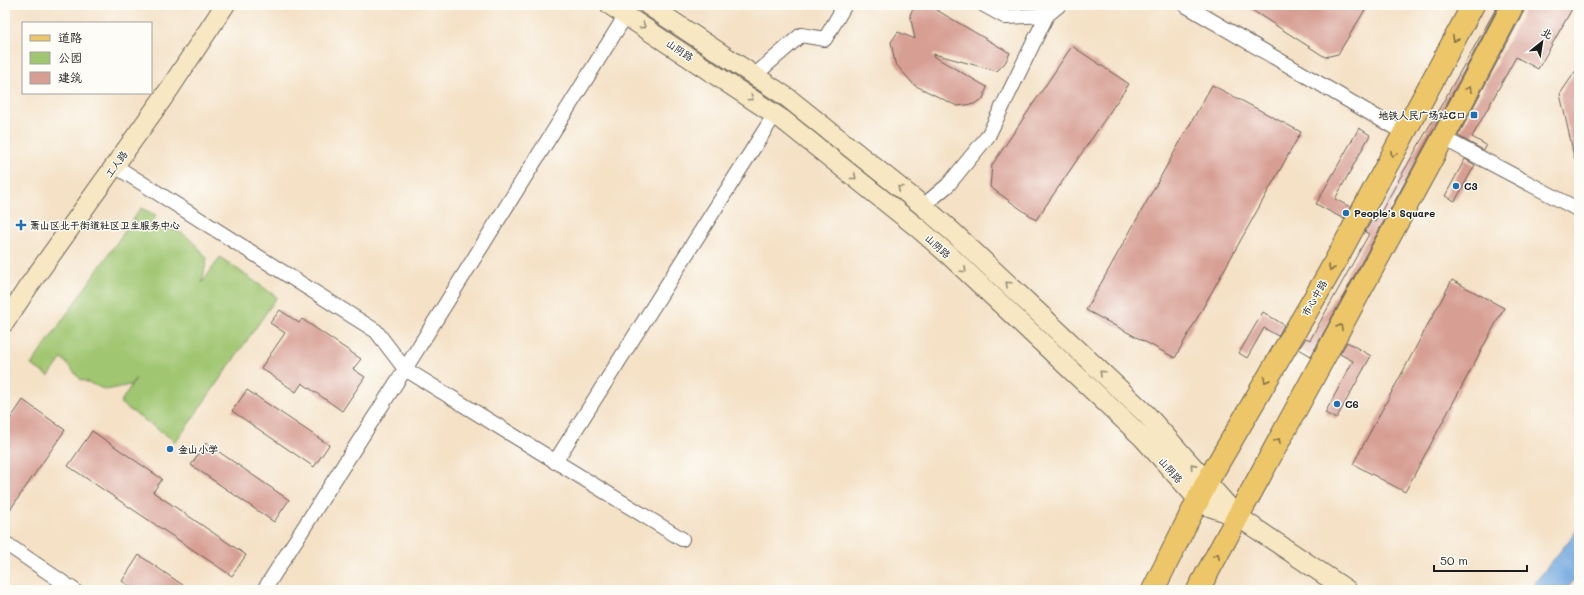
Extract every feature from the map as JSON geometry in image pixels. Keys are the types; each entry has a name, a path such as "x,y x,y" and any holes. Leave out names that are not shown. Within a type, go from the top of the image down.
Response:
{"main road":[{"name":"工人路","path":"5,322 168,91 225,5"},
{"name":"山阴路","path":"610,5 775,114 918,228 950,256 1142,437 1202,491 1347,590"},
{"name":"山阴路","path":"648,5 788,98 923,206 955,234 1147,415 1202,491"},
{"name":"市心中路","path":"1153,590 1202,491 1329,273 1473,5"},
{"path":"1198,590 1443,138 1513,5"}],"street":[{"path":"755,75 801,35 825,39 845,5"},
{"path":"984,5 1006,17 1047,15"},
{"path":"923,206 948,185 988,136 1047,15 1059,5"},
{"path":"1185,5 1404,133"},
{"path":"264,590 626,15"},
{"path":"555,462 775,114"},
{"path":"1443,138 1579,210"},
{"path":"115,166 376,331 404,369 682,539"},
{"path":"5,543 74,590"}],"green space":[{"path":"141,208 156,215 152,225 178,231 195,243 207,258 202,283 220,257 277,297 176,442 120,403 136,378 130,385 106,390 80,379 62,358 49,376 31,365"}],"water":[{"path":"1579,528 1579,574 1566,590 1529,590"}],"building":[{"path":"915,5 928,5 1010,53 1005,63 997,71 934,54 933,56 987,87 983,99 974,104 957,106 914,85 895,63 891,42 898,32 915,39 910,15"},
{"path":"1244,5 1368,5 1338,54 1325,57"},
{"path":"1498,5 1432,132 1311,356 1299,349 1306,338 1310,340 1369,234 1365,232 1372,220 1375,222"},
{"path":"1525,5 1565,5 1572,9 1538,69 1516,57 1472,137 1486,145 1483,150 1458,136 1524,11"},
{"path":"1072,46 1129,84 1036,220 990,187 992,165"},
{"path":"1579,66 1579,159 1575,160 1560,94"},
{"path":"1212,85 1301,132 1175,358 1086,310"},
{"path":"1359,128 1370,135 1335,199 1350,207 1344,219 1316,204"},
{"name":"C3","path":"1465,159 1475,165 1455,201 1445,196"},
{"path":"1452,280 1504,308 1405,492 1353,464"},
{"path":"280,310 299,323 302,319 361,359 353,369 365,377 342,411 302,383 296,392 261,368 285,333 270,323"},
{"path":"1263,312 1284,325 1278,336 1264,328 1247,358 1239,353"},
{"path":"1347,342 1371,356 1336,419 1325,413 1353,361 1340,354"},
{"path":"247,390 329,445 314,467 232,411"},
{"path":"23,400 65,430 5,517 5,427"},
{"path":"92,431 162,479 153,492 246,555 232,576 68,466"},
{"path":"206,443 289,500 274,522 191,465"},
{"path":"139,555 190,590 135,590 122,581"}],"place":[{"name":"地铁人民广场站C口","path":"1474,115"},
{"name":"C3","path":"1456,186"},
{"name":"People’s Square","path":"1346,213"},
{"name":"萧山区北干街道社区卫生服务中心","path":"21,225"},
{"name":"C6","path":"1337,404"},
{"name":"金山小学","path":"170,449"}]}
